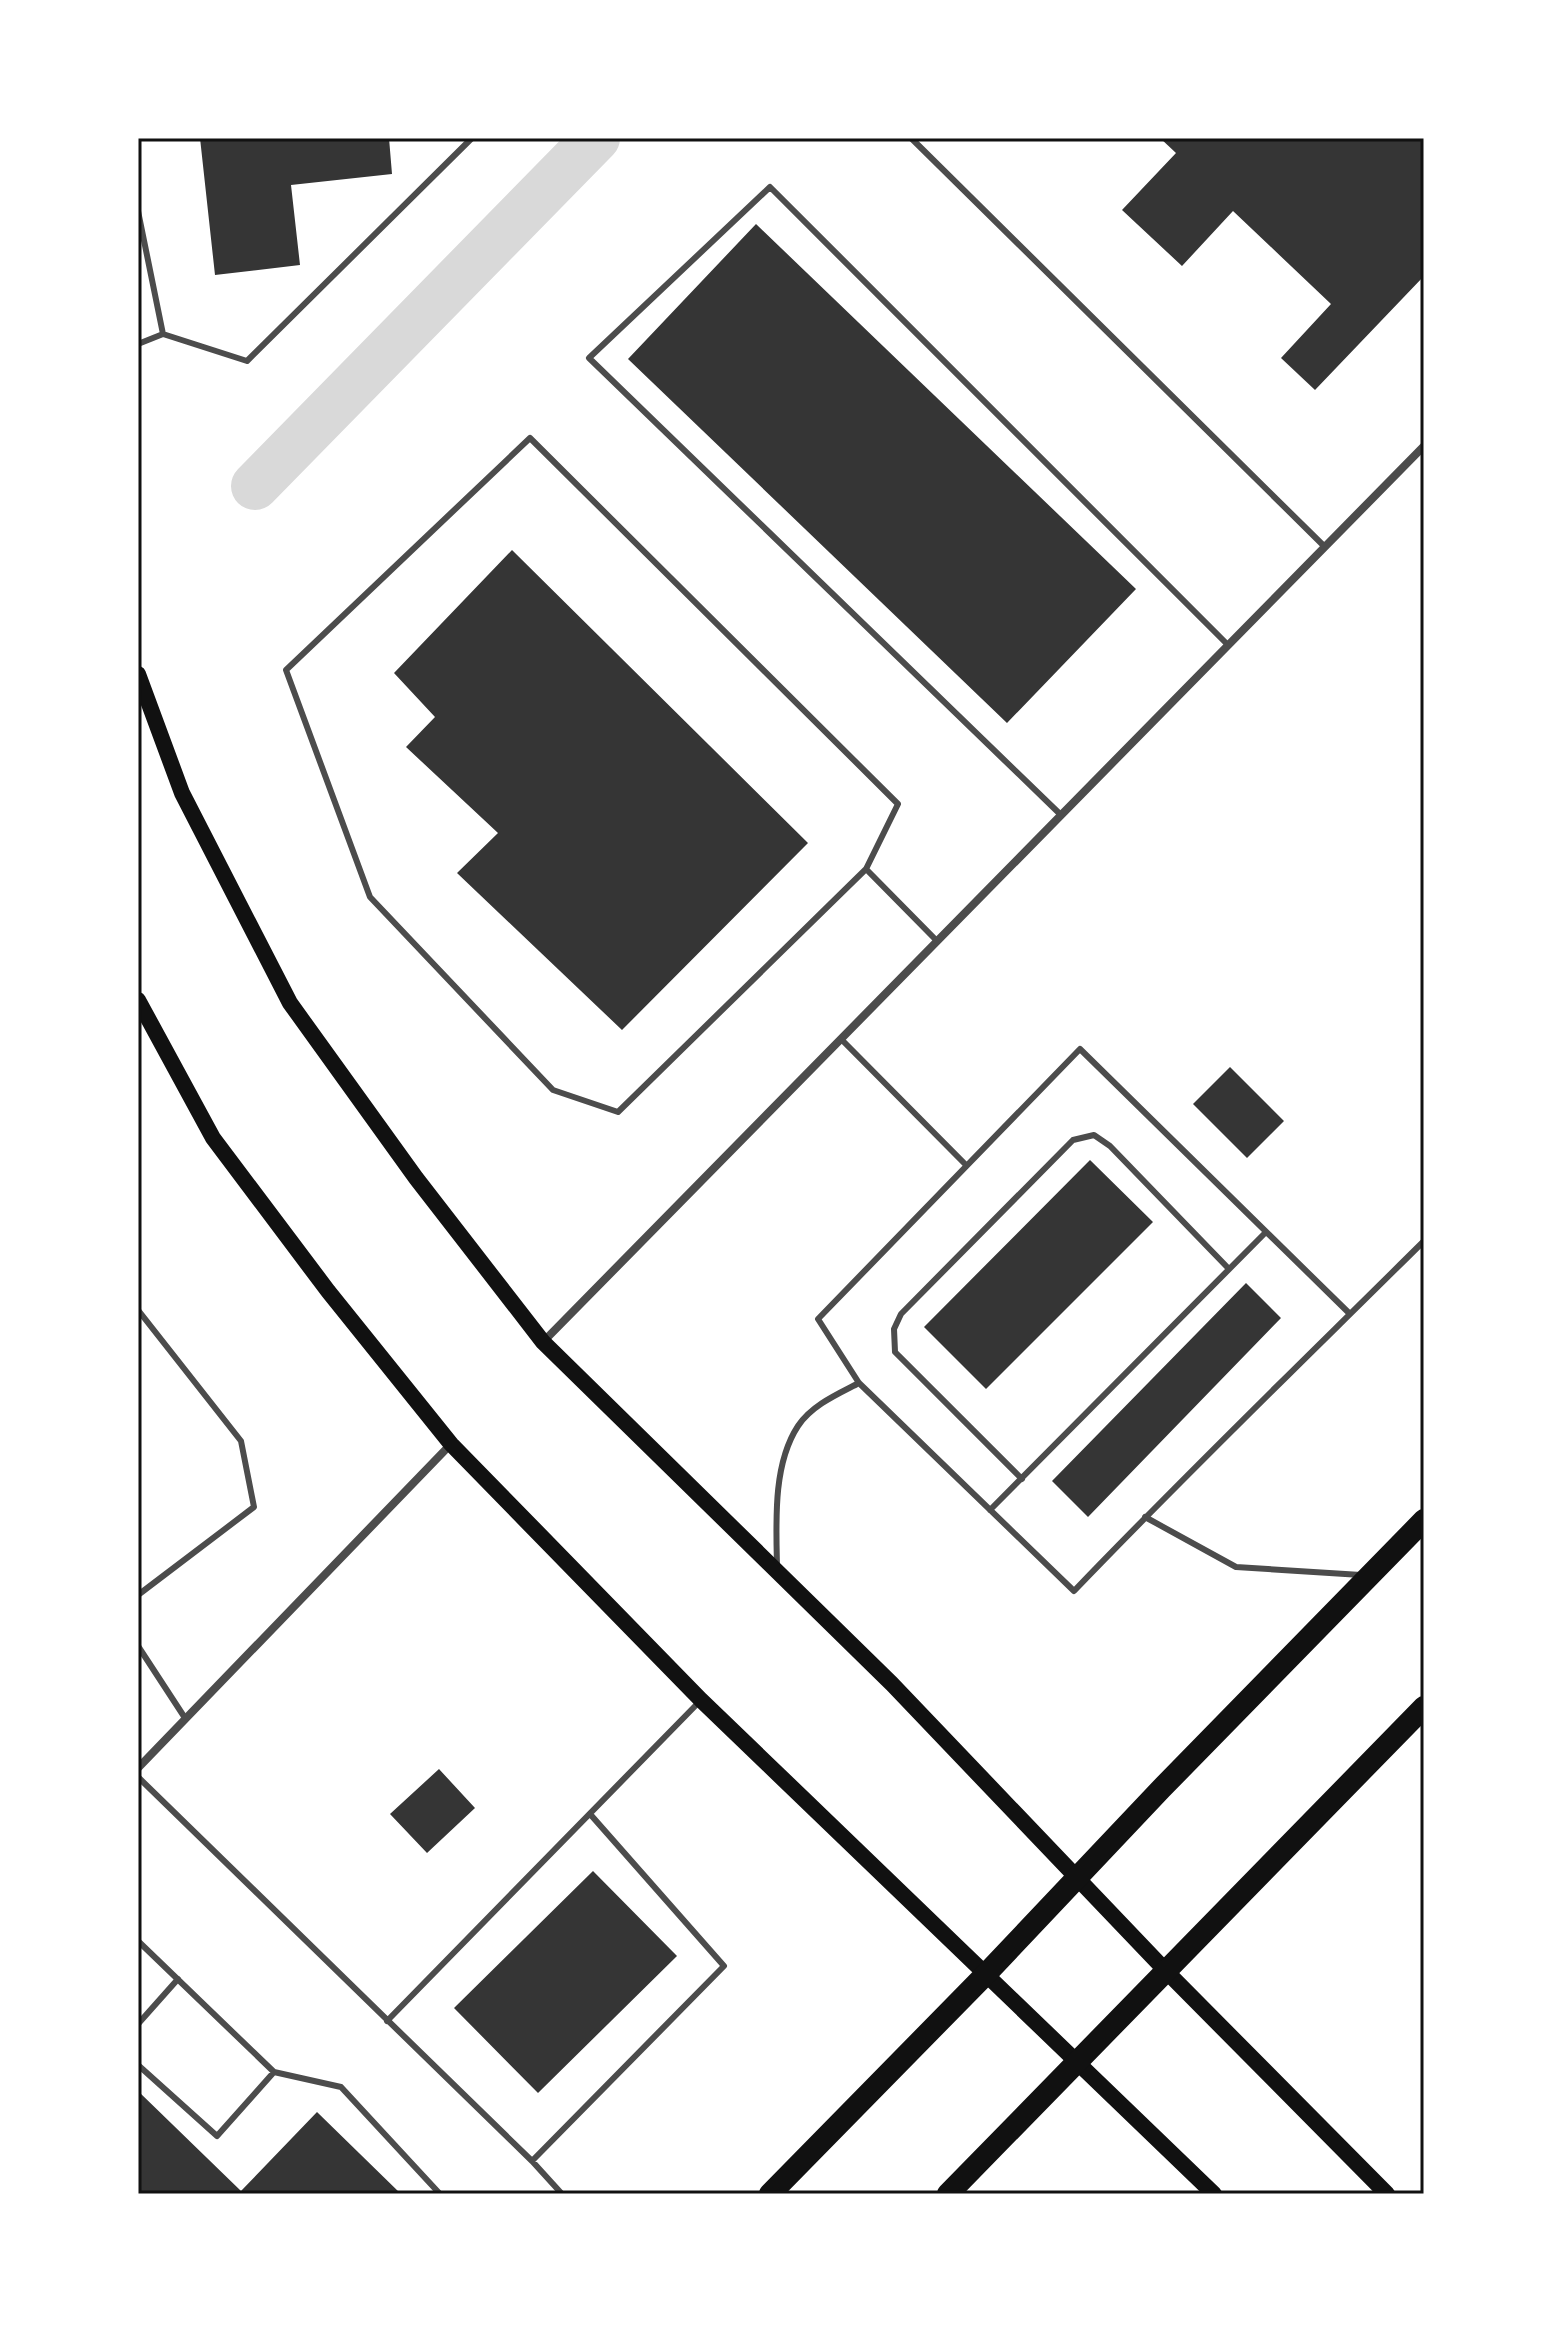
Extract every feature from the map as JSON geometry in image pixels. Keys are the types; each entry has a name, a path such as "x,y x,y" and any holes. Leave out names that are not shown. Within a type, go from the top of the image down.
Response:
{"highway":[{"path":"770,2194 1424,1520"},
{"path":"948,2194 1424,1707"}],"main road":[{"path":"138,674 182,793 290,1003 416,1178 543,1342 892,1684 1166,1971 1387,2194"},
{"path":"138,1000 213,1138 328,1291 451,1444 701,1700 1214,2194"}],"street":[{"path":"543,1342 1424,446"},
{"path":"138,1768 451,1444"}],"lane":[{"path":"138,344 163,334 247,361 472,138"},
{"path":"911,138 1325,547"},
{"path":"1061,815 589,358 770,187 1228,645"},
{"path":"138,211 163,334"},
{"path":"530,438 898,804 866,869 618,1112 553,1090 370,897 286,670 530,438"},
{"path":"866,869 937,941"},
{"path":"841,1039 966,1165"},
{"path":"1350,1314 1080,1049 818,1319 859,1383 1074,1591 1424,1241"},
{"path":"1022,1479 895,1352 894,1329 901,1314 1073,1140 1094,1135 1110,1146 1229,1269"},
{"path":"990,1510 1266,1232"},
{"path":"138,1310 241,1441 254,1507 138,1595"},
{"path":"777,1570 776,1512 782,1460 799,1424 827,1400 859,1383"},
{"path":"1145,1517 1236,1567 1368,1576"},
{"path":"138,1646 185,1718"},
{"path":"387,2021 701,1700"},
{"path":"138,1777 532,2161 562,2194"},
{"path":"532,2161 724,1966 590,1814"},
{"path":"138,1941 274,2072 341,2087 440,2194"},
{"path":"138,2024 178,1979"},
{"path":"138,2065 217,2136 274,2072"}],"building":[{"path":"200,138 389,138 392,174 291,185 300,265 215,275"},
{"path":"1160,138 1424,138 1424,276 1315,390 1281,358 1331,304 1233,211 1182,266 1122,210 1176,153"},
{"path":"756,224 1136,589 1007,723 628,359"},
{"path":"512,550 808,843 622,1030 457,873 498,833 406,747 435,717 394,673"},
{"path":"1230,1067 1284,1121 1247,1158 1193,1104"},
{"path":"1090,1160 1153,1222 986,1389 924,1327"},
{"path":"1246,1283 1281,1318 1088,1517 1052,1481"},
{"path":"439,1769 475,1808 427,1853 390,1814"},
{"path":"593,1871 677,1956 538,2093 454,2008"},
{"path":"138,2091 241,2191 317,2112 401,2194 138,2194"}],"waterway":[{"path":"255,486 596,138"}]}
